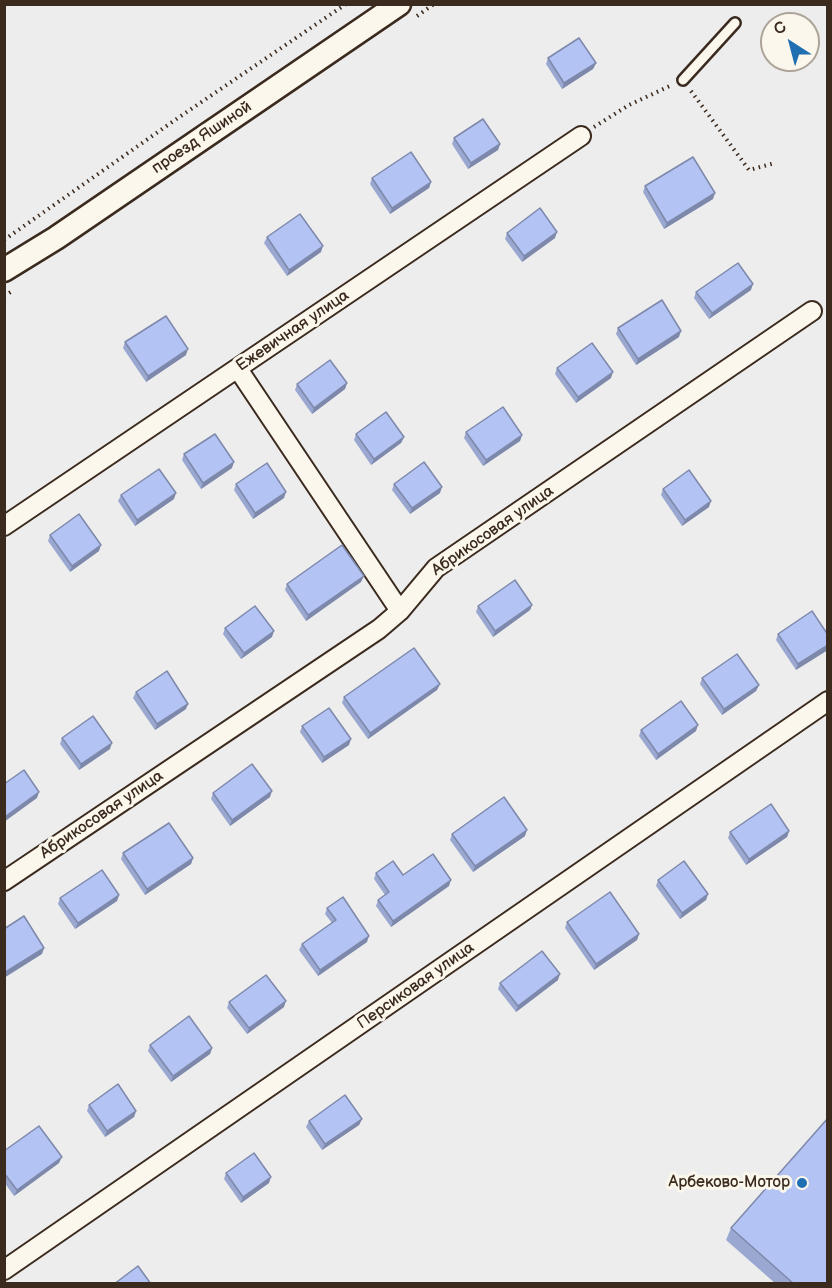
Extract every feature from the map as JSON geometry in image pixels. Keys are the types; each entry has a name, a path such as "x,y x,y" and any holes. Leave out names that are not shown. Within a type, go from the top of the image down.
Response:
{"street":[{"name":"проезд Яшиной","path":"4,270 56,238 399,4"},
{"name":"Ежевичная улица","path":"4,526 581,136"},
{"name":"Абрикосовая улица","path":"4,881 379,629 400,610 436,568 812,311"},
{"path":"238,369 400,610"},
{"name":"Персиковая улица","path":"4,1270 828,701"}],"lane":[{"path":"682,80 735,23"}],"path":[{"path":"4,240 346,4"},
{"path":"581,136 629,105 682,80 749,170 775,164"}],"building":[{"path":"579,38 596,63 564,83 548,58"},
{"path":"483,119 500,144 471,163 454,138"},
{"path":"411,152 431,182 392,208 372,178"},
{"path":"693,157 715,193 667,223 645,186"},
{"path":"540,208 557,232 524,256 507,233"},
{"path":"300,214 323,246 289,270 267,237"},
{"path":"738,263 753,284 712,313 696,292"},
{"path":"662,300 681,331 638,359 618,328"},
{"path":"166,316 188,349 148,376 125,342"},
{"path":"592,343 613,372 578,397 557,368"},
{"path":"330,360 347,383 314,408 297,384"},
{"path":"503,407 522,435 486,460 466,432"},
{"path":"386,412 404,437 374,459 356,434"},
{"path":"215,434 234,462 203,483 184,454"},
{"path":"424,462 442,487 412,508 394,484"},
{"path":"267,463 286,492 255,513 236,484"},
{"path":"159,469 176,493 137,520 121,495"},
{"path":"689,470 711,501 685,520 663,489"},
{"path":"79,514 101,545 72,566 50,535"},
{"path":"342,545 364,576 308,615 287,584"},
{"path":"515,580 532,605 495,631 478,606"},
{"path":"255,606 274,631 244,653 225,628"},
{"path":"812,611 828,635 828,645 798,664 778,634"},
{"path":"414,648 440,684 370,733 344,697"},
{"path":"737,654 759,685 724,709 702,678"},
{"path":"167,671 188,704 157,724 136,692"},
{"path":"681,701 698,725 658,754 641,730"},
{"path":"329,708 351,739 324,757 302,726"},
{"path":"93,716 112,743 81,764 62,738"},
{"path":"252,764 272,791 232,820 213,793"},
{"path":"24,770 39,792 6,816 4,814 4,784"},
{"path":"504,797 527,830 475,866 452,834"},
{"path":"771,804 789,831 749,859 730,832"},
{"path":"169,823 193,858 147,889 123,853"},
{"path":"433,854 451,880 393,921 378,900 389,892 376,873 393,861 403,875"},
{"path":"684,861 708,894 682,913 658,880"},
{"path":"102,870 119,895 78,923 60,898"},
{"path":"610,892 639,934 596,964 567,922"},
{"path":"343,897 369,936 320,970 302,944 336,920 327,908"},
{"path":"24,916 44,948 4,973 4,929"},
{"path":"542,951 560,974 518,1006 500,983"},
{"path":"266,975 286,1001 249,1028 229,1002"},
{"path":"189,1016 212,1048 173,1076 150,1045"},
{"path":"118,1084 136,1111 107,1131 89,1105"},
{"path":"345,1095 362,1119 325,1144 309,1121"},
{"name":"Арбеково-Мотор","path":"828,1118 828,1284 794,1284 731,1228"},
{"path":"39,1126 62,1157 17,1190 4,1173 4,1151"},
{"path":"254,1153 271,1177 243,1197 226,1173"},
{"path":"138,1266 151,1284 114,1284"}],"place":[{"name":"Арбеково-Мотор","path":"802,1183"}]}
